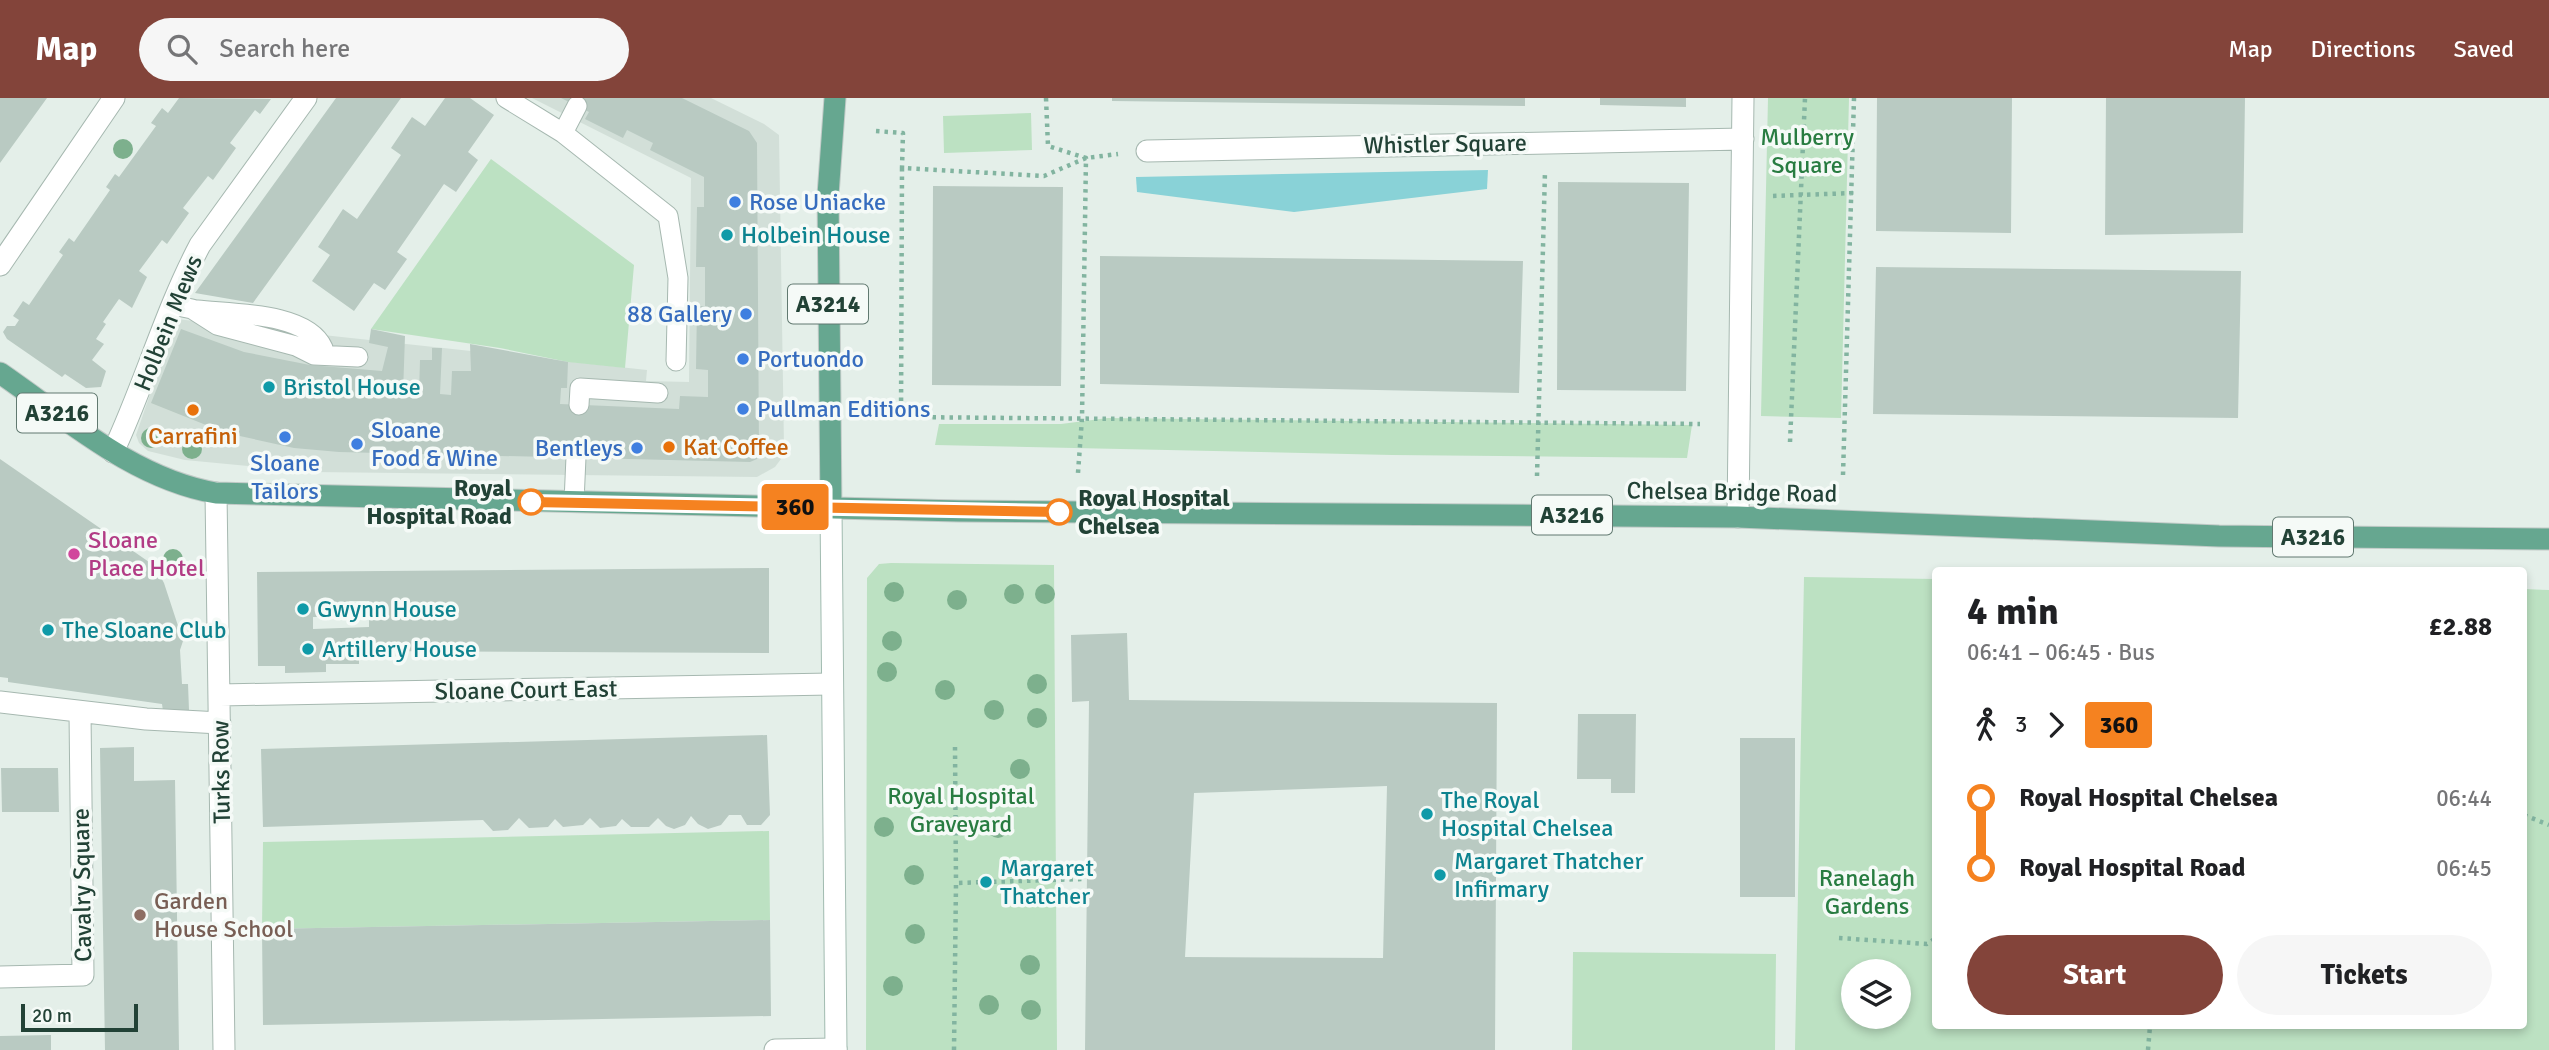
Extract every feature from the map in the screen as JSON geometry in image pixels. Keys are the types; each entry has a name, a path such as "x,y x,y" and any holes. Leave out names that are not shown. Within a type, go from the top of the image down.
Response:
{"main road":[{"name":"A3214","path":"831,508 828,221 834,98"},
{"name":"A3216","path":"0,373 113,452 141,468 190,489 216,493 831,508"},
{"name":"Chelsea Bridge Road","path":"831,508 1738,516 2219,536 2549,539"}],"street":[{"path":"0,265 114,98"},
{"name":"Holbein Mews","path":"113,452 183,307 187,270 200,245 306,98"},
{"path":"1738,516 1743,98"},
{"name":"Whistler Square","path":"1147,151 1743,139"},
{"name":"Turks Row","path":"216,493 224,1050"},
{"path":"775,1050 836,1049 831,508"},
{"name":"Sloane Court East","path":"220,695 831,684"},
{"path":"0,702 174,722 220,723"},
{"name":"Cavalry Square","path":"0,977 83,975 80,713"}],"lane":[{"path":"506,98 563,133 668,216 678,278 676,361"},
{"path":"563,133 577,106"},
{"path":"183,307 298,324 312,332 323,348"},
{"path":"183,307 217,325 296,346 314,355 358,358"},
{"path":"579,405 580,388 658,393"},
{"path":"574,502 576,457"}],"path":[{"path":"1046,98 1048,146 1086,158"},
{"path":"1790,442 1805,98"},
{"path":"1843,475 1854,98"},
{"path":"876,131 903,133 901,417 1700,424"},
{"path":"1537,476 1546,142"},
{"path":"902,169 1044,176 1086,158 1147,151"},
{"path":"1078,473 1082,418 1086,158"},
{"path":"1742,197 1853,193"},
{"path":"954,1050 955,747"},
{"path":"2527,816 2549,825"},
{"path":"956,883 1082,879"},
{"path":"1839,938 1927,944 1932,941"},
{"path":"2148,1050 2150,1029"}],"shaded area":[{"path":"532,98 711,98 764,124 779,135 784,447 781,459 775,467 757,477 313,472 185,460 148,451 139,443 136,435 176,319 647,370 646,381 689,382 691,178"}],"green space":[{"name":"Mulberry Square","path":"1768,98 1849,98 1841,418 1761,416"},
{"path":"1031,113 1032,150 944,153 943,116"},
{"path":"491,159 634,265 625,368 568,362 500,348 371,329"},
{"path":"1108,418 1692,425 1687,458 935,445 939,424 1061,424"},
{"name":"Royal Hospital Graveyard","path":"879,564 1054,565 1057,1050 866,1050 867,578"},
{"name":"Ranelagh Gardens","path":"1804,577 1932,579 1932,1029 2527,1029 2527,589 2549,590 2549,1050 1795,1050"},
{"path":"769,831 770,920 262,929 263,842"},
{"path":"1573,952 1776,954 1775,1050 1572,1050"}],"water":[{"path":"1488,170 1487,189 1294,212 1137,192 1136,177"}],"building":[{"path":"0,98 47,98 0,163"},
{"path":"179,98 271,99 260,114 255,110 230,143 236,148 213,180 208,176 183,208 189,213 167,244 162,240 139,271 147,277 132,308 119,299 103,322 106,324 96,339 104,344 92,360 106,371 101,387 86,388 65,374 62,377 7,339 3,332 7,326 15,326 19,320 13,316 23,301 29,305 63,255 59,252 69,238 74,242 110,190 106,187 115,174 119,177 156,126 151,123 162,108 168,113"},
{"path":"336,98 401,98 253,303 195,293"},
{"path":"445,98 470,98 494,115 468,152 478,160 456,192 444,184 397,252 407,259 385,290 374,283 354,311 312,281 330,255 318,247 343,209 357,219 401,155 391,148 412,117 425,126"},
{"path":"561,98 682,98 749,131 757,143 757,459 750,462 339,452 294,448 226,433 151,403 181,329 244,352 310,365 382,371 388,347 369,343 371,329 405,336 403,393 419,394 420,360 432,360 432,348 442,348 440,394 451,395 452,371 471,371 470,344 568,362 567,388 561,388 560,404 679,409 680,396 708,397 708,370 696,369 697,306 705,306 705,267 696,267 697,207 704,207 704,177 650,150 653,143 627,130 623,138 585,119 589,112"},
{"path":"1112,98 1525,98 1525,106 1112,101"},
{"path":"1600,98 1686,98 1686,107 1600,105"},
{"path":"1877,98 2012,98 2011,233 1876,231"},
{"path":"2106,98 2245,98 2243,233 2105,235"},
{"path":"1558,182 1689,183 1686,391 1557,390"},
{"path":"933,186 1063,187 1061,386 932,385"},
{"path":"1100,256 1523,261 1519,393 1100,384"},
{"path":"1876,267 2241,271 2238,418 1873,414"},
{"path":"0,459 149,562 158,572 183,641 180,650 182,684 188,684 189,710 163,711 162,704 8,682 8,678 0,677"},
{"path":"769,568 769,653 359,651 359,664 326,664 326,672 285,673 285,666 258,666 257,572","holes":["349,601 369,601 369,627 313,629 313,617 350,617"]},
{"name":"Margaret Thatcher Infirmary","path":"1127,633 1129,700 1497,703 1495,1050 1085,1050 1089,701 1072,702 1071,635","holes":["1387,786 1383,958 1185,957 1194,793"]},
{"path":"1578,714 1636,714 1635,793 1611,793 1611,779 1577,779"},
{"path":"767,735 770,815 761,825 747,825 741,815 729,815 721,825 708,829 698,824 691,816 685,825 674,829 658,818 649,827 631,827 622,819 616,826 600,828 590,818 583,825 563,827 555,819 548,827 529,828 519,818 508,830 493,831 483,820 263,827 261,749"},
{"path":"1740,738 1795,738 1795,897 1740,897"},
{"name":"Garden House School","path":"134,747 134,781 175,780 179,1050 105,1050 100,748"},
{"path":"1,768 58,768 59,812 2,812"},
{"path":"770,920 771,1016 263,1025 262,929"},
{"path":"51,1035 51,1050 0,1050 0,1036"}],"bus line":[{"name":"360","path":"531,502 1059,512"}],"place":[{"name":"Rose Uniacke","path":"735,202"},
{"name":"Holbein House","path":"727,235"},
{"name":"88 Gallery","path":"746,314"},
{"name":"Portuondo","path":"743,359"},
{"name":"Bristol House","path":"269,387"},
{"name":"Pullman Editions","path":"743,409"},
{"name":"Carrafini","path":"193,410"},
{"name":"Sloane Tailors","path":"285,437"},
{"name":"Sloane Food & Wine","path":"357,444"},
{"name":"Kat Coffee","path":"669,447"},
{"name":"Bentleys","path":"637,448"},
{"name":"Royal Hospital Road","path":"531,502"},
{"name":"Royal Hospital Chelsea","path":"1059,512"},
{"name":"Sloane Place Hotel","path":"74,554"},
{"name":"Gwynn House","path":"303,609"},
{"name":"The Sloane Club","path":"48,630"},
{"name":"Artillery House","path":"308,649"},
{"name":"The Royal Hospital Chelsea","path":"1427,814"},
{"name":"Margaret Thatcher Infirmary","path":"1440,875"},
{"name":"Margaret Thatcher","path":"986,882"},
{"name":"Garden House School","path":"140,915"}]}
